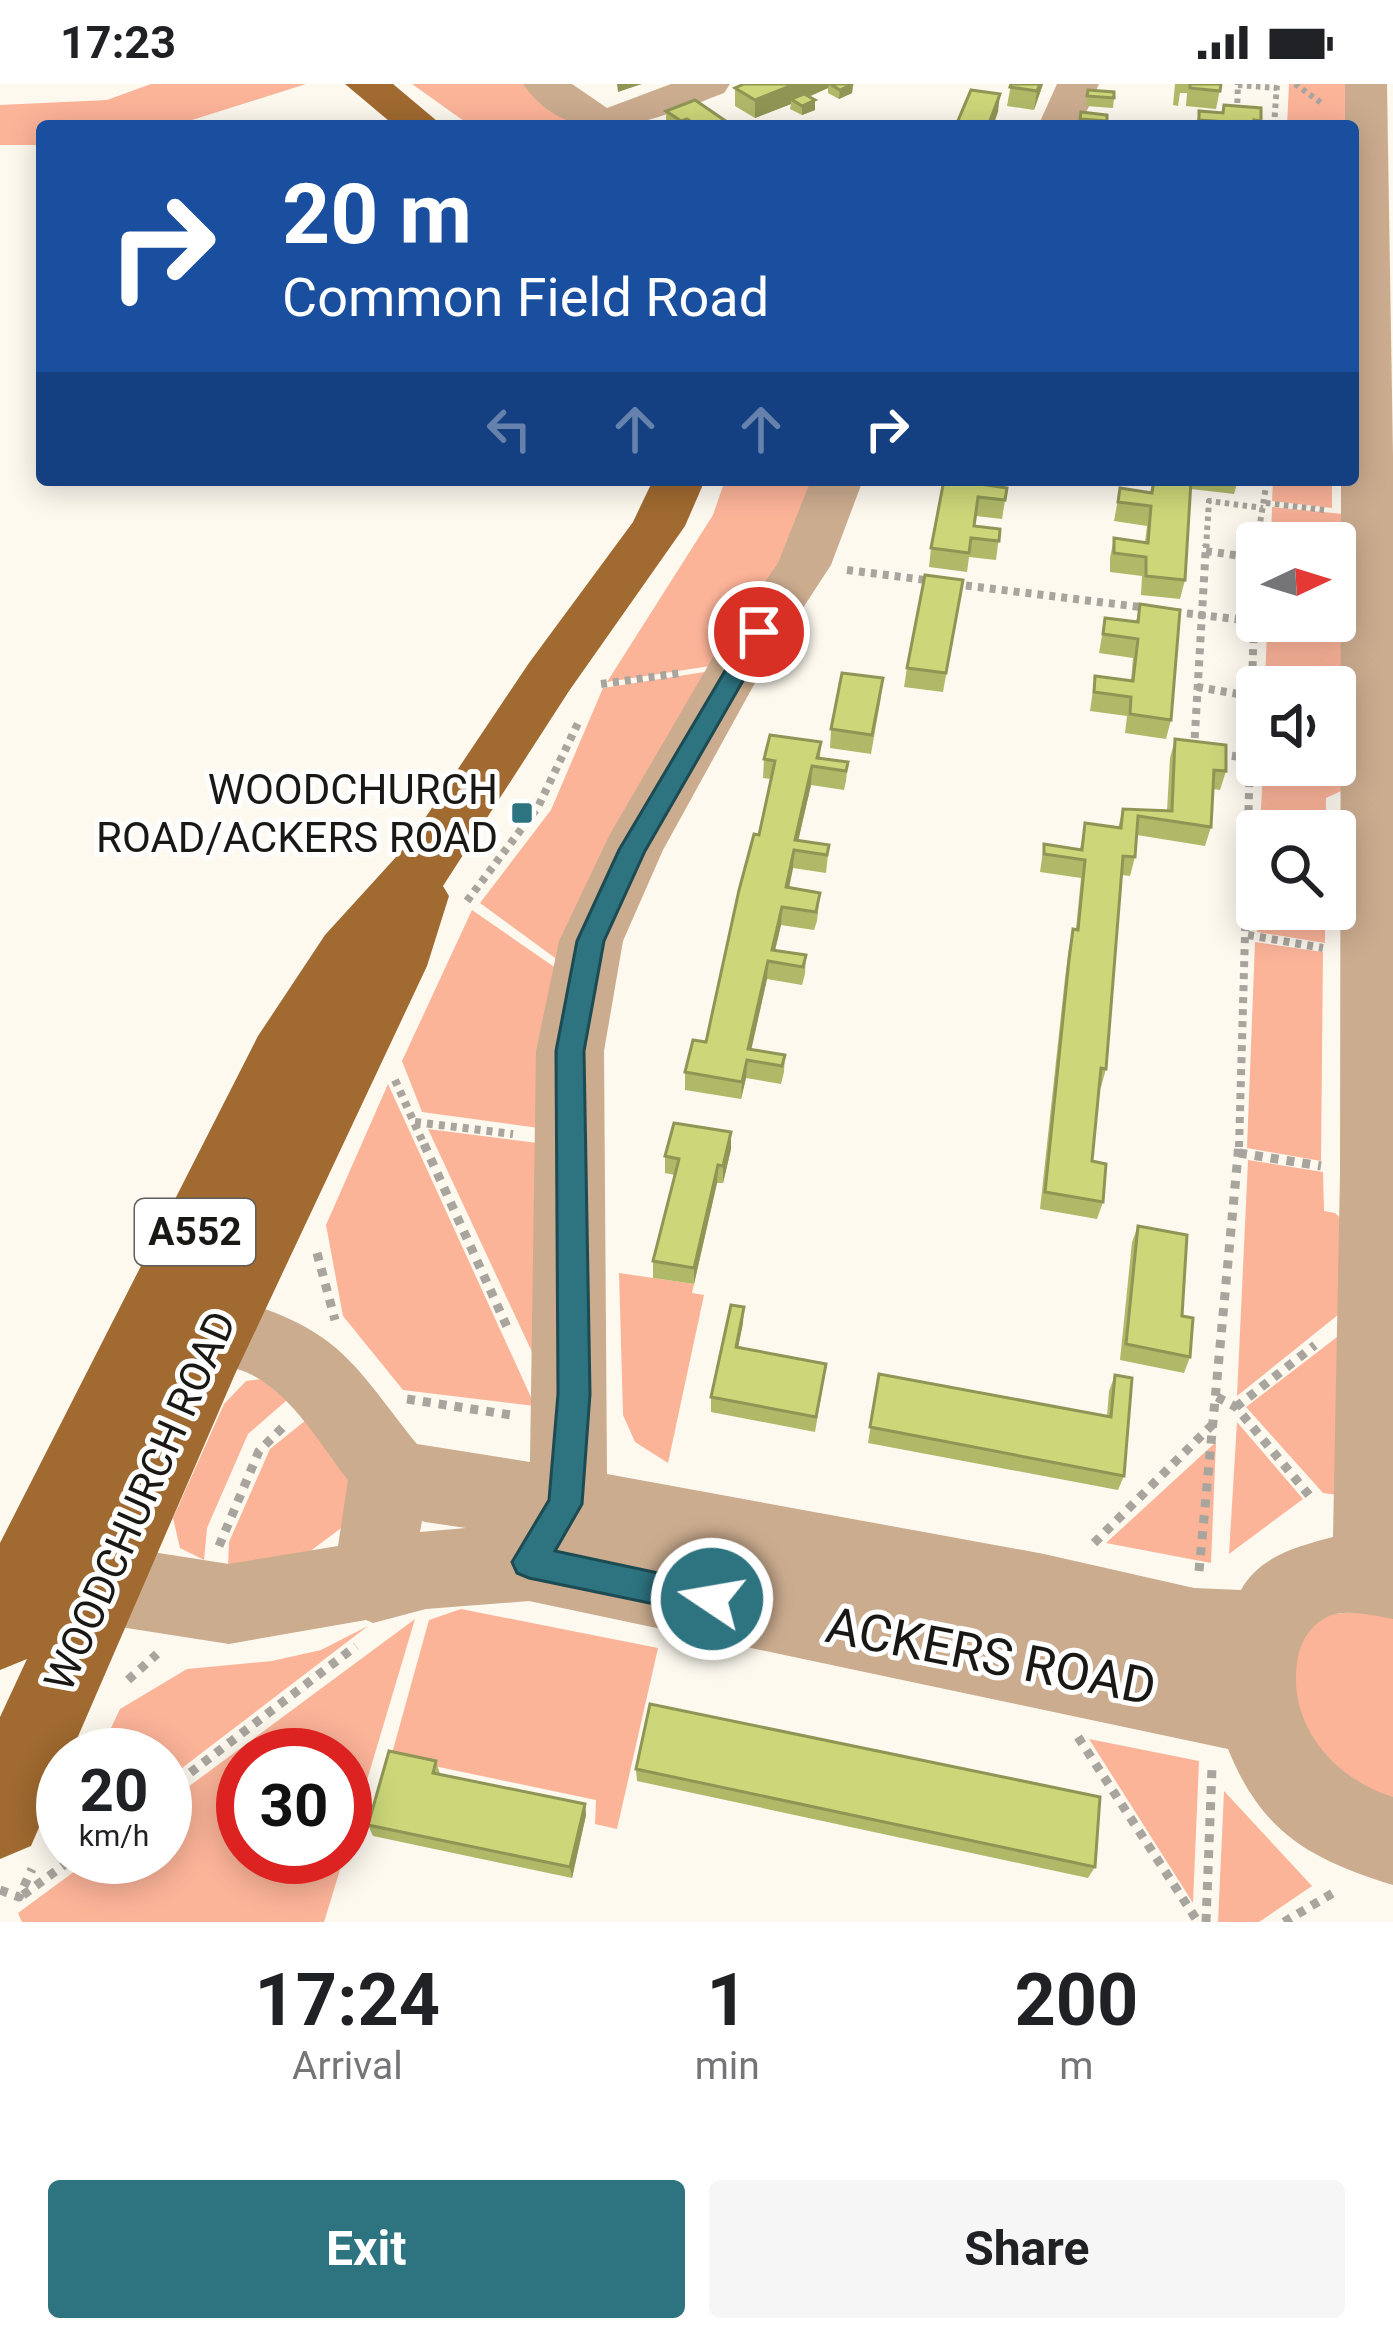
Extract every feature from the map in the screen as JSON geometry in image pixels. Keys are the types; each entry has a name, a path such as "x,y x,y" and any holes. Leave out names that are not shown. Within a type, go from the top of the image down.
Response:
{"main road":[{"path":"366,84 414,120"},
{"name":"WOODCHURCH ROAD","path":"0,1815 100,1584 394,966 443,891 549,677 658,526 676,486"},
{"name":"WOODCHURCH ROAD","path":"0,1632 282,1055 348,953 443,891"}],"street":[{"path":"544,84 597,120"},
{"path":"617,120 709,84"},
{"path":"1062,120 1078,84"},
{"path":"1366,84 1380,305 1382,636 1369,955 1376,1174 1372,1299 1383,1576 1338,1574 1305,1584 1229,1639 1272,1756 1304,1796 1383,1858"},
{"path":"547,1533 574,1394 570,1051 591,941 632,850 736,666 804,565 835,486"},
{"path":"0,1632 137,1382 178,1340 217,1332"},
{"name":"ACKERS ROAD","path":"217,1332 267,1344 308,1370 368,1418 425,1485 547,1533 1038,1629 1229,1639"},
{"path":"368,1418 370,1610"},
{"name":"ACKERS ROAD","path":"100,1584 229,1604 370,1610 426,1570 547,1533"}],"path":[{"path":"1237,120 1238,85 1277,86 1274,120"},
{"path":"1257,522 1267,486"},
{"path":"1236,756 1193,750 1209,501 1337,512"},
{"path":"1206,550 1236,555"},
{"path":"804,565 1236,620"},
{"path":"596,685 736,666"},
{"path":"1197,687 1236,694"},
{"path":"443,891 538,807 587,704"},
{"path":"1202,1922 1229,1639 1216,1421 1239,1153 1254,786"},
{"path":"1248,935 1369,955"},
{"path":"386,1060 511,1336"},
{"path":"414,1121 571,1142"},
{"path":"1239,1153 1376,1174"},
{"path":"311,1234 337,1328 360,1356 368,1418"},
{"path":"1236,1407 1372,1299"},
{"path":"1217,1396 1236,1407 1319,1507 1299,1519"},
{"path":"197,1600 259,1451 368,1418 528,1418"},
{"path":"1202,1922 1038,1629 1216,1421"},
{"path":"192,1768 370,1610"},
{"path":"1283,1922 1383,1858"},
{"path":"19,1897 37,1884"}],"shaded area":[{"path":"151,84 306,84 192,120 36,120 36,145 0,145 0,105 107,100"},
{"path":"412,84 534,84 588,120 463,120"},
{"path":"1289,84 1352,84 1353,120 1287,120"},
{"path":"723,486 822,486 723,664 607,682 713,515"},
{"path":"1273,486 1332,486 1332,508 1272,501"},
{"path":"1272,507 1343,514 1344,522 1272,522"},
{"path":"1266,642 1352,642 1352,666 1266,666"},
{"path":"717,670 566,966 480,903 551,810 603,688"},
{"path":"1262,786 1352,786 1326,798 1326,810 1261,810"},
{"path":"472,910 563,973 553,1130 422,1112 402,1061"},
{"path":"1325,930 1325,943 1257,932"},
{"path":"1255,942 1323,952 1321,1161 1247,1148"},
{"path":"388,1084 535,1406 403,1390 343,1316 326,1225"},
{"path":"428,1129 553,1145 552,1395"},
{"path":"1248,1160 1323,1172 1324,1211 1335,1213 1355,1231 1354,1302 1237,1396"},
{"path":"619,1273 694,1284 692,1293 704,1295 668,1463 635,1442 623,1415"},
{"path":"1354,1324 1345,1496 1323,1493 1246,1407"},
{"path":"278,1377 302,1387 248,1434 207,1528 204,1560 180,1548 173,1518 224,1404 246,1381"},
{"path":"321,1408 347,1433 352,1520 305,1555 228,1565 229,1542 270,1449"},
{"path":"1237,1422 1303,1499 1229,1554"},
{"path":"1216,1442 1211,1563 1106,1543"},
{"path":"1393,1607 1393,1807 1294,1746 1283,1643 1302,1618"},
{"path":"461,1609 658,1648 617,1829 595,1824 596,1800 391,1757 429,1620"},
{"path":"415,1619 372,1763 372,1728 268,1728"},
{"path":"368,1626 234,1728 216,1728 216,1742 192,1760 192,1728 111,1728 120,1709 187,1669 272,1661 321,1650"},
{"path":"1089,1739 1199,1761 1193,1903"},
{"path":"216,1766 216,1884 336,1884 324,1922 22,1922 18,1913 57,1884 192,1884 192,1784"},
{"path":"1224,1791 1312,1886 1259,1922 1218,1922"}],"building":[{"path":"795,84 755,100 735,88"},
{"path":"1011,84 1040,84 1037,91"},
{"path":"1190,84 1221,84 1220,91 1190,88"},
{"path":"971,90 1000,94 990,120 958,120"},
{"path":"1088,90 1114,92 1114,98 1087,96"},
{"path":"804,94 815,100 802,106 791,99"},
{"path":"695,100 724,120 680,120 666,111"},
{"path":"1224,105 1261,108 1261,120 1199,120 1199,111 1223,113"},
{"path":"1081,112 1107,115 1107,120 1080,119"},
{"path":"943,486 1007,488 1005,500 978,497 974,526 1000,529 999,541 971,538 969,553 931,548"},
{"path":"1153,486 1191,486 1185,580 1146,576 1146,557 1114,553 1114,538 1148,543 1151,506 1118,502 1120,488 1152,493"},
{"path":"925,575 963,580 946,673 907,668"},
{"path":"1140,604 1180,610 1171,720 1130,714 1131,697 1094,692 1095,676 1133,681 1138,639 1103,634 1105,618 1138,622"},
{"path":"842,673 883,678 872,735 831,729"},
{"path":"770,735 821,742 817,758 848,762 846,771 812,766 795,840 829,845 827,855 794,850 786,887 820,893 816,912 782,907 772,950 806,955 803,967 768,961 748,1049 785,1055 782,1066 747,1060 742,1082 685,1072 693,1040 706,1042 739,890 754,834 759,835 775,761 764,759"},
{"path":"1175,739 1226,745 1226,771 1214,770 1211,827 1138,816 1135,857 1123,856 1106,1069 1101,1068 1092,1161 1106,1164 1103,1202 1045,1192 1069,960 1073,929 1078,930 1085,860 1044,854 1044,844 1082,850 1085,823 1121,828 1123,809 1172,811"},
{"path":"674,1123 731,1132 723,1166 718,1165 694,1268 653,1261 679,1159 665,1156"},
{"path":"1138,1226 1187,1235 1182,1316 1193,1318 1190,1357 1126,1344"},
{"path":"731,1305 744,1307 736,1347 826,1364 816,1417 711,1397"},
{"path":"879,1374 1111,1417 1115,1375 1132,1378 1124,1476 870,1427"},
{"path":"650,1704 1100,1797 1095,1867 636,1769"},
{"path":"389,1751 436,1761 433,1773 585,1804 570,1867 372,1826"}],"place":[{"name":"WOODCHURCH ROAD/ACKERS ROAD","path":"522,813"}],"route":[{"path":"712,1599 529,1562 565,1504 571,1448 570,1051 591,941 632,850 759,632"}]}
